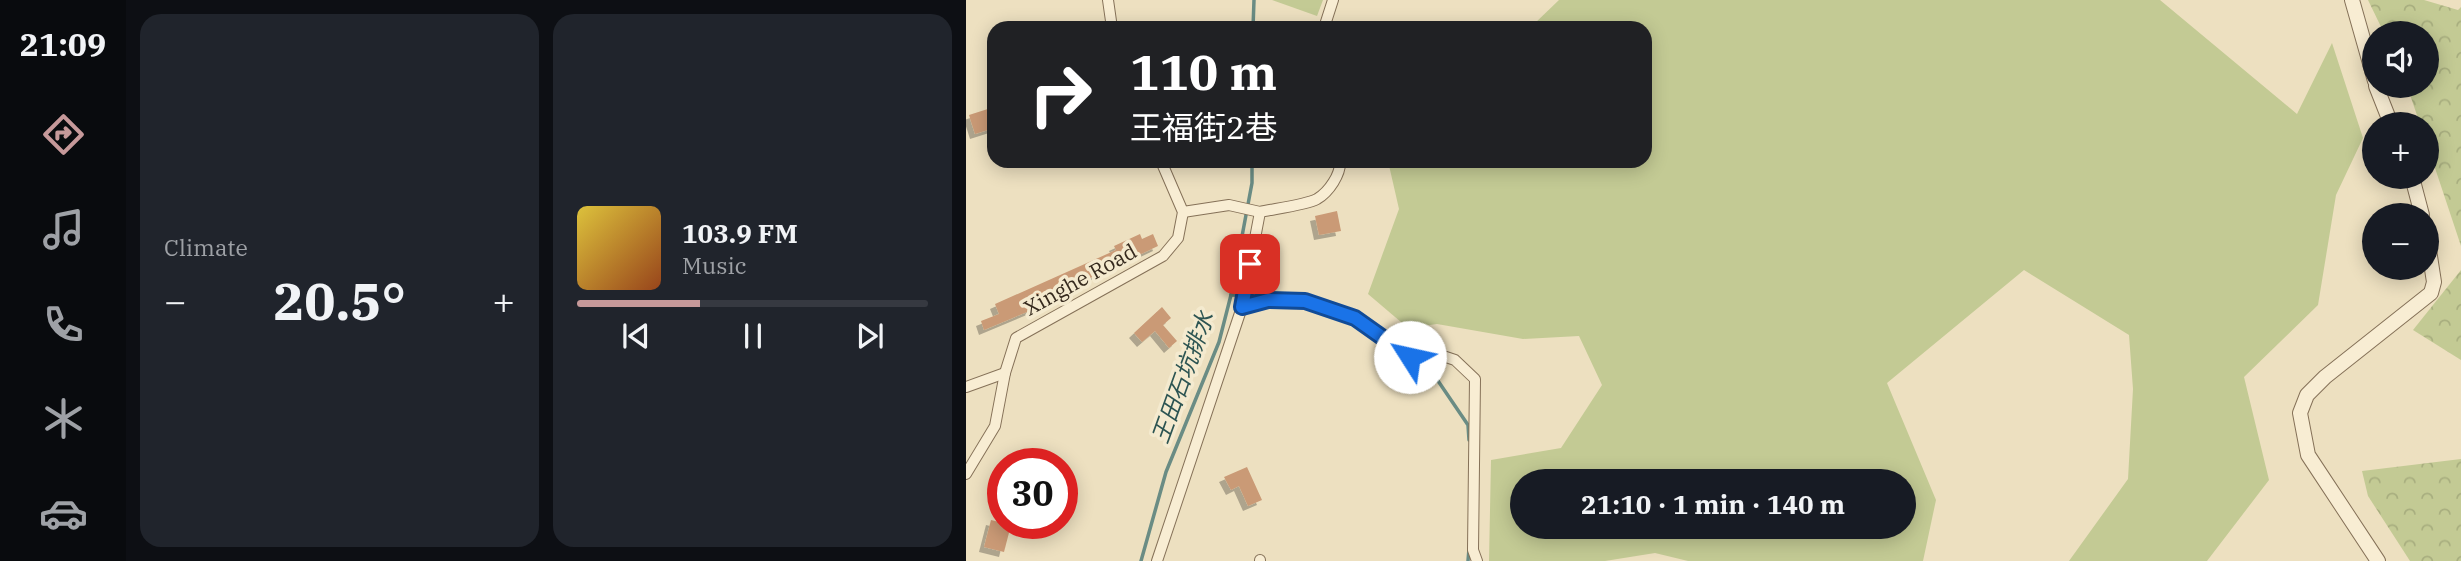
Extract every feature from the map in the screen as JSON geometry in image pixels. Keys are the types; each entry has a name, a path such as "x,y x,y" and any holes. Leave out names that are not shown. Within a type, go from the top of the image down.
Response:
{"street":[{"path":"1108,0 1111,21"},
{"path":"1326,21 1333,0"},
{"path":"2352,0 2362,37"},
{"path":"1164,168 1183,212 1229,205 1260,212 1317,199 1334,181 1340,168"},
{"name":"Xinghe Road","path":"966,474 995,426 1004,373 1016,338 1163,256 1178,238 1183,212"},
{"path":"1157,561 1243,299 1260,212"},
{"path":"2378,561 2308,455 2300,413 2307,395 2325,377 2431,293 2434,280"},
{"path":"1243,299 1305,301 1355,318 1429,370 1443,356 1455,360 1475,379 1473,550 1476,561"},
{"path":"966,387 1004,373"}],"green space":[{"path":"1272,0 1323,0 1317,16"},
{"path":"1559,0 2160,0 2297,114 2332,43 2362,135 2336,195 2318,305 2244,377 2269,480 2207,561 2069,561 2128,479 2133,389 2129,335 2024,270 1887,383 1936,500 1923,561 1688,561 1655,553 1605,561 1489,561 1491,460 1561,448 1602,385 1579,336 1523,339 1437,324 1408,328 1368,294 1399,209 1390,168 1652,168 1652,21 1537,21"},
{"path":"2368,0 2424,0 2458,10 2461,7 2461,246 2439,180 2439,112 2416,112 2411,98 2439,98 2439,21 2378,21"},
{"path":"2461,270 2461,360 2413,330"},
{"path":"2461,459 2461,561 2410,561 2368,496 2362,471"}],"building":[{"path":"987,109 987,130 975,134 969,115"},
{"path":"1337,211 1341,231 1319,235 1315,216"},
{"path":"1140,234 1142,239 1153,234 1158,246 1044,300 1046,304 984,330 981,321 999,314 995,304 1116,250 1114,246"},
{"path":"1162,307 1171,318 1163,325 1177,341 1169,348 1155,331 1142,342 1134,333"},
{"path":"1247,467 1262,500 1248,506 1239,486 1231,490 1224,477"},
{"path":"987,535 987,539 1007,539 1004,552 984,547"}],"waterway":[{"name":"王田石坑排水","path":"1253,21 1254,0"},
{"name":"王田石坑排水","path":"1141,561 1166,472 1219,342 1231,295 1252,183 1252,168"},
{"path":"1231,295 1266,296"},
{"path":"1432,372 1468,425 1469,440"},
{"path":"1468,561 1469,549"}],"route":[{"path":"1250,264 1242,307 1268,300 1305,301 1355,318 1410,357"}]}
